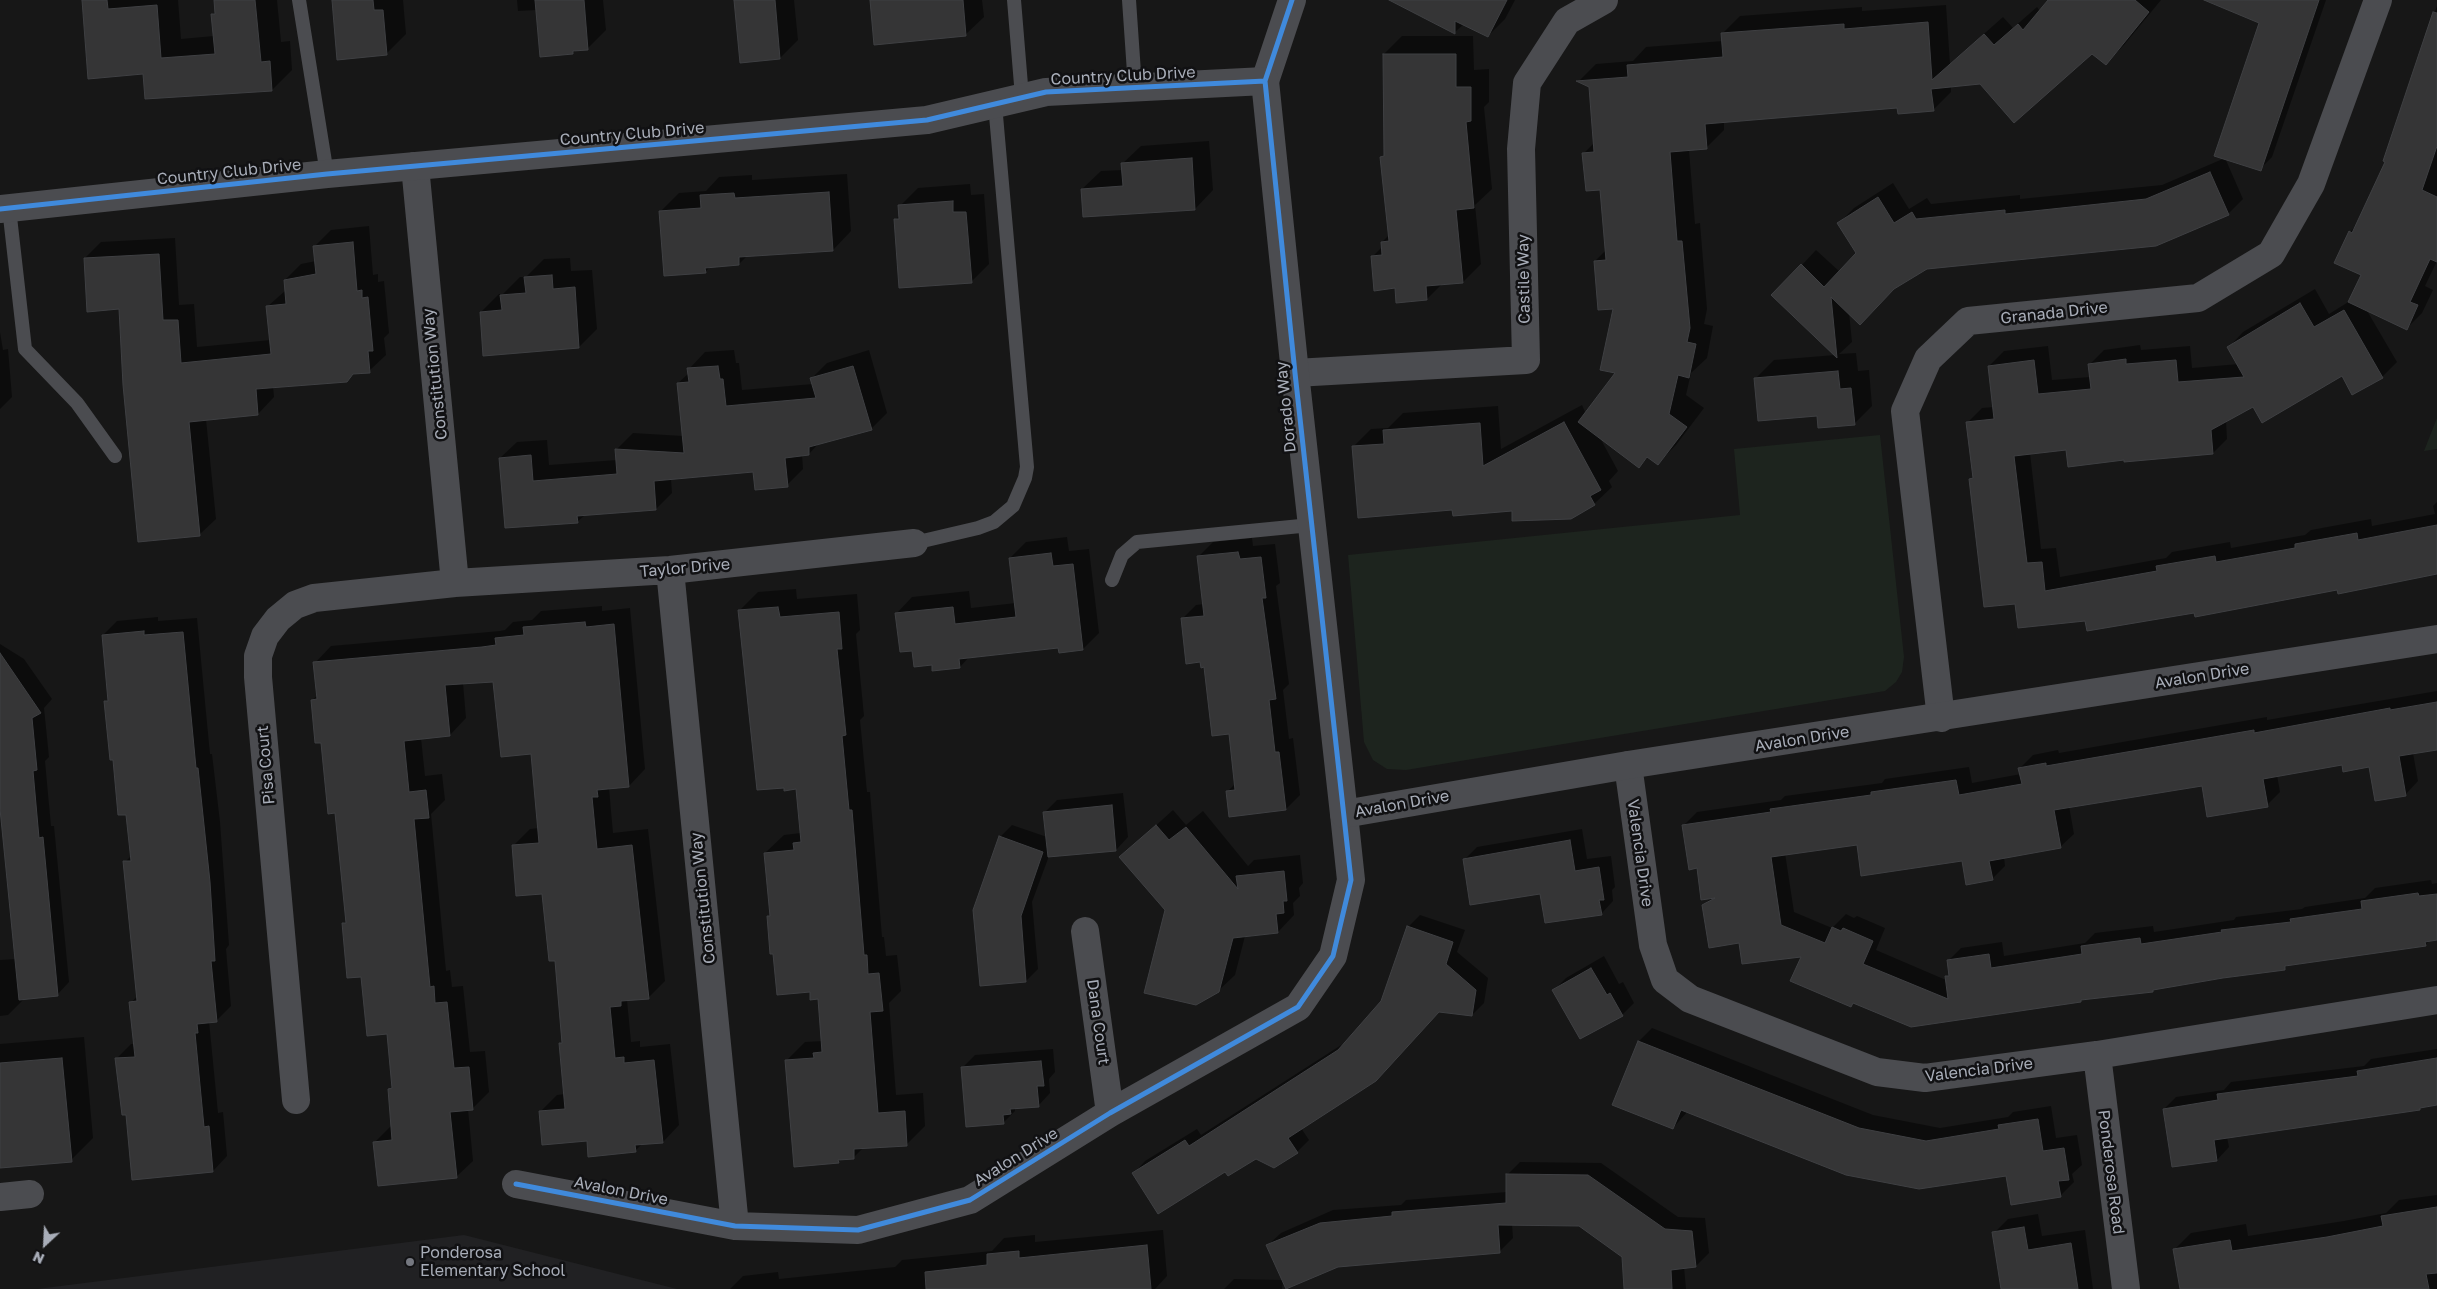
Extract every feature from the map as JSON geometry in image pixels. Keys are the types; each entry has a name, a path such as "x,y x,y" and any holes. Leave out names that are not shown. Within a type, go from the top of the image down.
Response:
{"street":[{"name":"Dorado Way","path":"1292,0 1266,81 1311,525 1344,814"},
{"name":"Castile Way","path":"1295,373 1526,360 1521,149 1527,84 1567,21 1604,0"},
{"name":"Granada Drive","path":"1941,718 1905,411 1928,359 1968,321 2198,298 2271,254 2311,184 2378,0"},
{"name":"Country Club Drive","path":"4,208 327,174 926,120 1046,92 1266,81"},
{"name":"Constitution Way","path":"415,166 455,583"},
{"name":"Taylor Drive","path":"455,583 670,570 914,543"},
{"name":"Constitution Way","path":"670,570 735,1226"},
{"name":"Pisa Court","path":"296,1100 258,677 258,656 269,630 278,618 294,606 314,598 455,583"},
{"name":"Avalon Drive","path":"516,1184 735,1226 858,1230 970,1200 1110,1113 1298,1007 1333,956 1349,890 1351,880 1344,814 1628,766 2437,639"},
{"name":"Valencia Drive","path":"1628,766 1653,945 1666,980 1690,999 1877,1072 1925,1078 2097,1055 2437,1000"},
{"name":"Dana Court","path":"1085,930 1110,1113"},
{"name":"Ponderosa Road","path":"2097,1055 2126,1289"},
{"path":"0,1197 30,1194"}],"lane":[{"path":"299,0 327,174"},
{"path":"1014,0 1022,97"},
{"path":"1129,0 1135,87"},
{"path":"914,543 978,528 994,522 1013,506 1025,478 1027,467 994,104"},
{"path":"4,208 25,349 77,403 115,456"},
{"path":"1112,580 1122,555 1136,542 1311,525"}],"shaded area":[{"path":"2437,418 2437,449 2424,451"},
{"path":"1880,435 1904,657 1902,672 1896,682 1885,691 1406,770 1387,769 1373,760 1364,742 1348,555 1740,515 1734,449"},
{"name":"Ponderosa Elementary School","path":"464,1235 677,1289 37,1289"}],"building":[{"path":"82,0 107,0 108,9 157,5 161,58 215,54 211,14 215,14 214,0 255,0 261,62 270,61 272,91 145,99 143,74 88,79"},
{"path":"332,0 373,0 374,10 383,10 387,55 337,60"},
{"path":"535,0 584,0 588,50 573,51 573,54 540,57"},
{"path":"734,0 775,0 780,59 740,63"},
{"path":"870,0 963,0 966,36 874,45"},
{"path":"1389,0 1507,0 1488,37 1455,21 1455,34"},
{"path":"2048,0 2135,0 2149,12 2106,65 2092,54 2014,123 1980,84 1931,89 1934,111 1898,114 1897,108 1705,124 1707,149 1670,152 1677,241 1682,241 1690,328 1687,342 1696,344 1689,378 1678,375 1669,414 1687,427 1658,465 1647,457 1639,468 1578,422 1615,373 1600,370 1613,309 1598,310 1594,261 1606,260 1600,190 1586,191 1582,153 1594,152 1589,87 1576,81 1628,77 1627,65 1723,57 1721,33 1844,24 1844,29 1928,22 1932,80 1984,34 1994,45 2018,24 2023,30"},
{"path":"2204,0 2319,0 2261,171 2214,156 2259,23"},
{"path":"2433,12 2437,13 2437,146 2422,190 2437,197 2437,262 2430,259 2410,302 2418,305 2407,330 2348,302 2361,275 2334,263 2349,231 2352,233 2385,162 2383,161"},
{"path":"1383,54 1456,54 1456,87 1471,87 1471,121 1466,122 1474,208 1456,210 1463,283 1426,286 1427,300 1396,303 1395,288 1374,291 1371,256 1382,255 1381,242 1389,241 1380,157 1384,156"},
{"path":"1192,158 1195,210 1083,217 1081,189 1123,186 1121,163"},
{"path":"2210,172 2229,215 2156,246 1927,269 1894,289 1860,325 1831,297 1837,358 1771,295 1801,264 1824,287 1856,253 1837,223 1878,197 1894,223 1912,212 1916,219 2005,210 2005,214 2146,199"},
{"path":"829,192 833,251 739,257 739,265 705,268 706,273 664,276 659,211 701,208 700,195 734,193 735,198"},
{"path":"953,201 953,212 966,212 972,283 899,288 894,219 899,219 898,205"},
{"path":"353,242 357,291 362,290 362,298 368,297 373,351 368,351 370,373 353,374 347,382 256,389 258,415 189,422 200,536 138,542 123,385 119,309 87,312 84,258 159,254 163,320 178,320 181,363 271,354 266,306 286,304 284,280 316,274 313,246"},
{"path":"552,275 553,289 575,287 579,348 483,356 480,312 502,310 500,295 526,293 524,277"},
{"path":"2300,303 2314,327 2344,310 2383,378 2352,395 2342,376 2262,423 2253,407 2211,430 2213,454 2124,462 2124,460 2068,467 2066,450 2014,456 2027,563 2042,562 2045,591 2157,571 2156,566 2215,556 2216,562 2295,548 2295,544 2357,533 2358,540 2437,525 2437,574 2338,594 2337,590 2195,617 2194,613 2087,631 2085,621 2018,628 2015,604 1984,607 1969,479 1973,478 1966,422 1994,419 1988,366 2034,360 2038,394 2091,389 2088,364 2126,359 2126,364 2176,360 2178,382 2244,377 2227,347"},
{"path":"718,366 720,379 723,379 726,406 816,398 810,378 853,366 872,430 809,447 809,455 785,458 788,487 755,490 753,472 654,481 656,510 577,516 578,523 505,528 499,458 531,455 533,481 617,474 615,449 684,453 677,383 689,382 687,368"},
{"path":"1838,371 1840,389 1851,388 1855,425 1818,428 1817,416 1758,421 1754,378"},
{"path":"1564,422 1601,490 1590,496 1595,505 1571,519 1512,521 1512,511 1453,516 1452,510 1358,518 1352,446 1384,444 1383,430 1480,423 1483,466"},
{"path":"1238,552 1240,559 1261,557 1266,598 1262,598 1276,699 1269,700 1275,752 1279,752 1286,810 1229,817 1226,791 1235,790 1229,734 1212,736 1204,667 1201,668 1200,662 1186,664 1181,618 1204,616 1197,556"},
{"path":"1051,553 1053,566 1073,564 1083,650 1059,653 1058,648 959,659 960,668 932,671 932,665 914,667 912,651 900,652 895,613 953,607 955,624 1016,617 1009,558"},
{"path":"778,607 780,617 839,612 842,649 837,649 846,735 842,736 849,810 852,810 864,955 867,955 868,974 879,973 883,1011 870,1012 878,1113 905,1111 907,1146 854,1149 854,1159 838,1160 839,1163 794,1167 785,1060 814,1058 813,1053 822,1052 818,999 810,1000 810,992 777,995 773,954 770,954 767,916 770,916 764,853 794,850 793,843 801,842 796,789 784,791 784,788 757,790 738,610"},
{"path":"585,622 586,627 614,624 629,787 597,790 598,797 592,797 597,849 632,845 649,999 621,1001 621,1006 610,1007 615,1058 624,1057 624,1063 654,1060 663,1143 635,1145 636,1152 588,1157 587,1141 542,1145 539,1111 565,1109 559,1043 562,1043 555,961 549,961 542,894 516,896 512,845 539,843 531,754 501,757 493,682 445,685 450,736 404,741 409,792 426,790 429,818 414,819 430,987 434,986 435,1003 447,1002 454,1068 469,1067 473,1110 450,1112 457,1178 378,1186 373,1142 392,1140 388,1089 392,1088 387,1034 367,1036 361,977 347,978 342,923 346,923 335,813 328,814 321,743 315,743 311,700 317,699 313,662 496,645 495,638 524,635 523,627"},
{"path":"144,631 144,635 183,632 196,768 198,768 210,882 215,961 211,961 217,1022 197,1024 198,1033 195,1033 204,1127 209,1126 213,1172 132,1180 126,1115 122,1115 115,1058 135,1057 129,1002 137,1001 123,861 131,861 126,815 118,815 113,760 110,760 104,701 108,701 102,635"},
{"path":"0,653 41,713 32,718 37,770 33,771 39,838 43,837 58,996 19,1000 0,809"},
{"path":"2437,702 2437,750 2399,756 2406,796 2375,801 2369,767 2343,772 2342,765 2263,779 2268,807 2207,817 2202,786 2054,810 2061,848 1989,861 1993,880 1966,885 1962,861 1861,876 1857,845 1771,857 1781,925 1825,943 1832,927 1841,931 1843,928 1873,941 1863,964 1948,999 1945,976 1949,976 1947,960 1989,954 1991,968 2082,954 2081,946 2140,938 2141,944 2222,932 2221,930 2291,922 2290,919 2362,909 2361,901 2418,893 2419,896 2437,894 2437,940 2425,942 2426,946 2285,966 2285,970 2223,978 2153,990 2153,992 2081,1000 2081,1002 1911,1027 1853,1003 1851,1007 1790,981 1801,957 1742,964 1739,943 1709,948 1702,905 1715,898 1701,900 1697,868 1689,870 1682,825 1771,812 1770,809 1871,795 1871,792 1956,780 1959,795 2022,784 2018,768 2046,763 2046,766 2254,730 2254,733 2390,708 2390,710"},
{"path":"1112,805 1116,851 1048,857 1043,812"},
{"path":"1156,825 1169,840 1186,827 1238,889 1236,876 1284,871 1287,901 1283,901 1284,913 1276,914 1278,933 1233,938 1219,992 1196,1005 1144,993 1165,910 1119,857"},
{"path":"999,836 1043,852 1021,916 1026,982 980,986 973,910"},
{"path":"1570,840 1575,871 1599,867 1604,900 1599,900 1602,915 1545,923 1540,894 1470,905 1463,859"},
{"path":"1407,926 1453,942 1446,964 1476,990 1472,1016 1439,1012 1376,1081 1288,1138 1298,1153 1274,1168 1256,1159 1228,1176 1225,1172 1158,1214 1132,1173 1185,1140 1189,1146 1338,1050 1381,1001"},
{"path":"1591,968 1607,995 1610,993 1623,1016 1580,1039 1552,990"},
{"path":"1638,1041 1859,1128 1926,1141 1999,1129 1998,1125 2038,1119 2043,1151 2064,1148 2069,1180 2058,1181 2061,1197 2011,1205 2006,1176 1919,1189 1846,1175 1681,1110 1673,1129 1612,1105"},
{"path":"62,1058 72,1162 0,1168 0,1063"},
{"path":"2437,1058 2437,1105 2420,1108 2420,1110 2214,1140 2217,1161 2172,1167 2163,1109 2218,1100 2217,1094 2358,1076 2357,1071"},
{"path":"1041,1061 1044,1086 1037,1086 1039,1107 1010,1109 1011,1114 1003,1115 1004,1124 966,1127 961,1067"},
{"path":"1506,1174 1588,1175 1665,1229 1692,1231 1696,1267 1671,1270 1672,1289 1624,1289 1622,1257 1579,1226 1498,1225 1500,1253 1338,1267 1286,1289 1266,1245 1320,1223 1392,1216 1392,1212 1506,1203"},
{"path":"2437,1207 2437,1273 2426,1274 2429,1289 2180,1289 2173,1249 2230,1240 2232,1251 2327,1237 2383,1226 2381,1216"},
{"path":"2024,1227 2028,1250 2071,1243 2078,1289 2001,1289 1992,1232"},
{"path":"1147,1245 1151,1289 926,1289 925,1272 987,1265 987,1254 1019,1251 1019,1258"}],"cycle path":[{"path":"516,1184 735,1226 858,1230 970,1200 1110,1113 1298,1007 1333,956 1351,880 1265,81 1292,0"},
{"path":"0,209 327,174 927,120 1046,92 1265,81"}],"place":[{"name":"Ponderosa Elementary School","path":"410,1262"}]}
